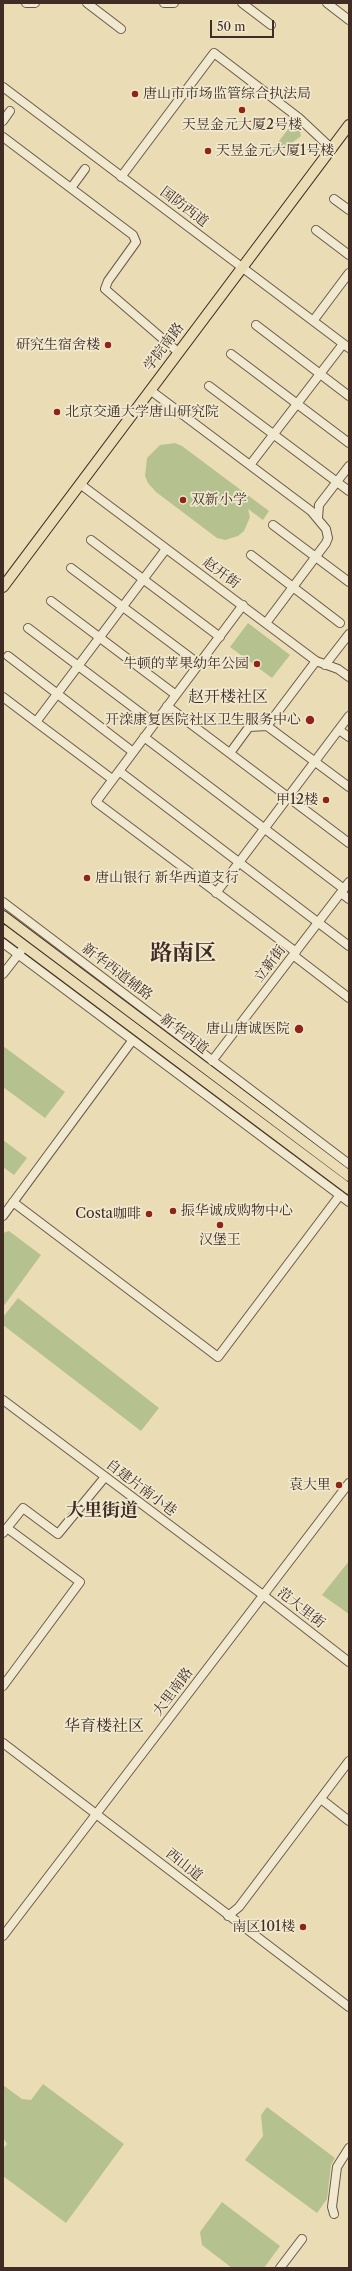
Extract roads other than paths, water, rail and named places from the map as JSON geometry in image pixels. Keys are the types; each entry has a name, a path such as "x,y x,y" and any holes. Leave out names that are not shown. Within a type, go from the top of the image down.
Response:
{"main road":[{"name":"学院南路","path":"3,586 349,126"},
{"name":"新华西道","path":"3,916 349,1176"},
{"name":"新华西道","path":"3,930 21,950 349,1189"}],"street":[{"path":"26,3 35,3"},
{"path":"87,3 121,29"},
{"path":"164,3 174,3"},
{"path":"242,3 271,25"},
{"path":"327,3 349,20"},
{"path":"121,177 214,53 299,118 332,149"},
{"name":"国防西道","path":"3,87 346,346"},
{"path":"3,121 10,111"},
{"path":"3,137 133,235 136,242 104,289 178,352"},
{"path":"71,188 85,169"},
{"path":"334,199 349,210"},
{"path":"316,230 349,255"},
{"path":"313,321 349,273"},
{"path":"256,325 349,396"},
{"path":"250,466 320,374 346,346"},
{"path":"231,354 349,443"},
{"path":"209,386 349,491"},
{"path":"150,390 318,518 326,529 328,538 316,557 266,623"},
{"path":"318,518 320,506 349,466"},
{"name":"赵开街","path":"80,484 316,661 338,669 349,677"},
{"path":"272,525 349,582"},
{"path":"91,540 220,637"},
{"path":"36,722 166,549"},
{"path":"251,555 340,623"},
{"path":"71,568 199,664"},
{"path":"51,601 176,695"},
{"path":"243,605 96,802 216,893 349,998"},
{"path":"28,628 154,723"},
{"path":"325,665 349,634"},
{"path":"8,656 133,752"},
{"path":"268,726 316,661"},
{"path":"3,697 112,779"},
{"path":"167,706 349,843"},
{"path":"216,893 349,716"},
{"path":"230,753 249,727 268,726 349,787"},
{"path":"339,730 349,737"},
{"path":"144,737 265,829 342,891 349,899"},
{"path":"119,771 349,946"},
{"name":"立新街","path":"212,1062 349,882"},
{"name":"新华西道辅路","path":"3,902 212,1062 349,1164"},
{"path":"3,943 21,950 132,1041 349,1202"},
{"path":"3,974 21,950"},
{"path":"3,1216 132,1041"},
{"path":"14,1202 218,1357 340,1195"},
{"name":"自建片南小巷","path":"3,1400 263,1595"},
{"path":"3,1686 80,1582 5,1530 23,1508 58,1534 105,1477"},
{"name":"大里南路","path":"3,1936 349,1483"},
{"name":"范大里街","path":"263,1595 276,1601 349,1657"},
{"name":"范大里街","path":"263,1595 349,1662"},
{"name":"西山道","path":"3,1744 349,2007"},
{"path":"228,1916 239,1907 349,1761"},
{"path":"320,1799 349,1821"},
{"path":"334,2214 332,2207 337,2167 349,2148"},
{"path":"280,2268 302,2239"}],"place":[{"name":"唐山市市场监管综合执法局","path":"135,94"},
{"name":"天昱金元大厦2号楼","path":"242,110"},
{"name":"天昱金元大厦1号楼","path":"208,151"},
{"name":"研究生宿舍楼","path":"108,345"},
{"name":"北京交通大学唐山研究院","path":"57,412"},
{"name":"双新小学","path":"183,500"},
{"name":"牛顿的苹果幼年公园","path":"257,664"},
{"name":"开滦康复医院社区卫生服务中心","path":"310,720"},
{"name":"甲12楼","path":"326,800"},
{"name":"唐山银行 新华西道支行","path":"87,878"},
{"name":"唐山唐诚医院","path":"299,1029"},
{"name":"振华诚成购物中心","path":"173,1211"},
{"name":"Costa咖啡","path":"149,1214"},
{"name":"汉堡王","path":"220,1225"},
{"name":"袁大里","path":"339,1485"},
{"name":"南区101楼","path":"303,1927"}],"district":[{"name":"赵开楼社区","path":"228,697"},
{"name":"路南区","path":"183,954"},
{"name":"大里街道","path":"102,1511"},
{"name":"华育楼社区","path":"104,1726"}]}
